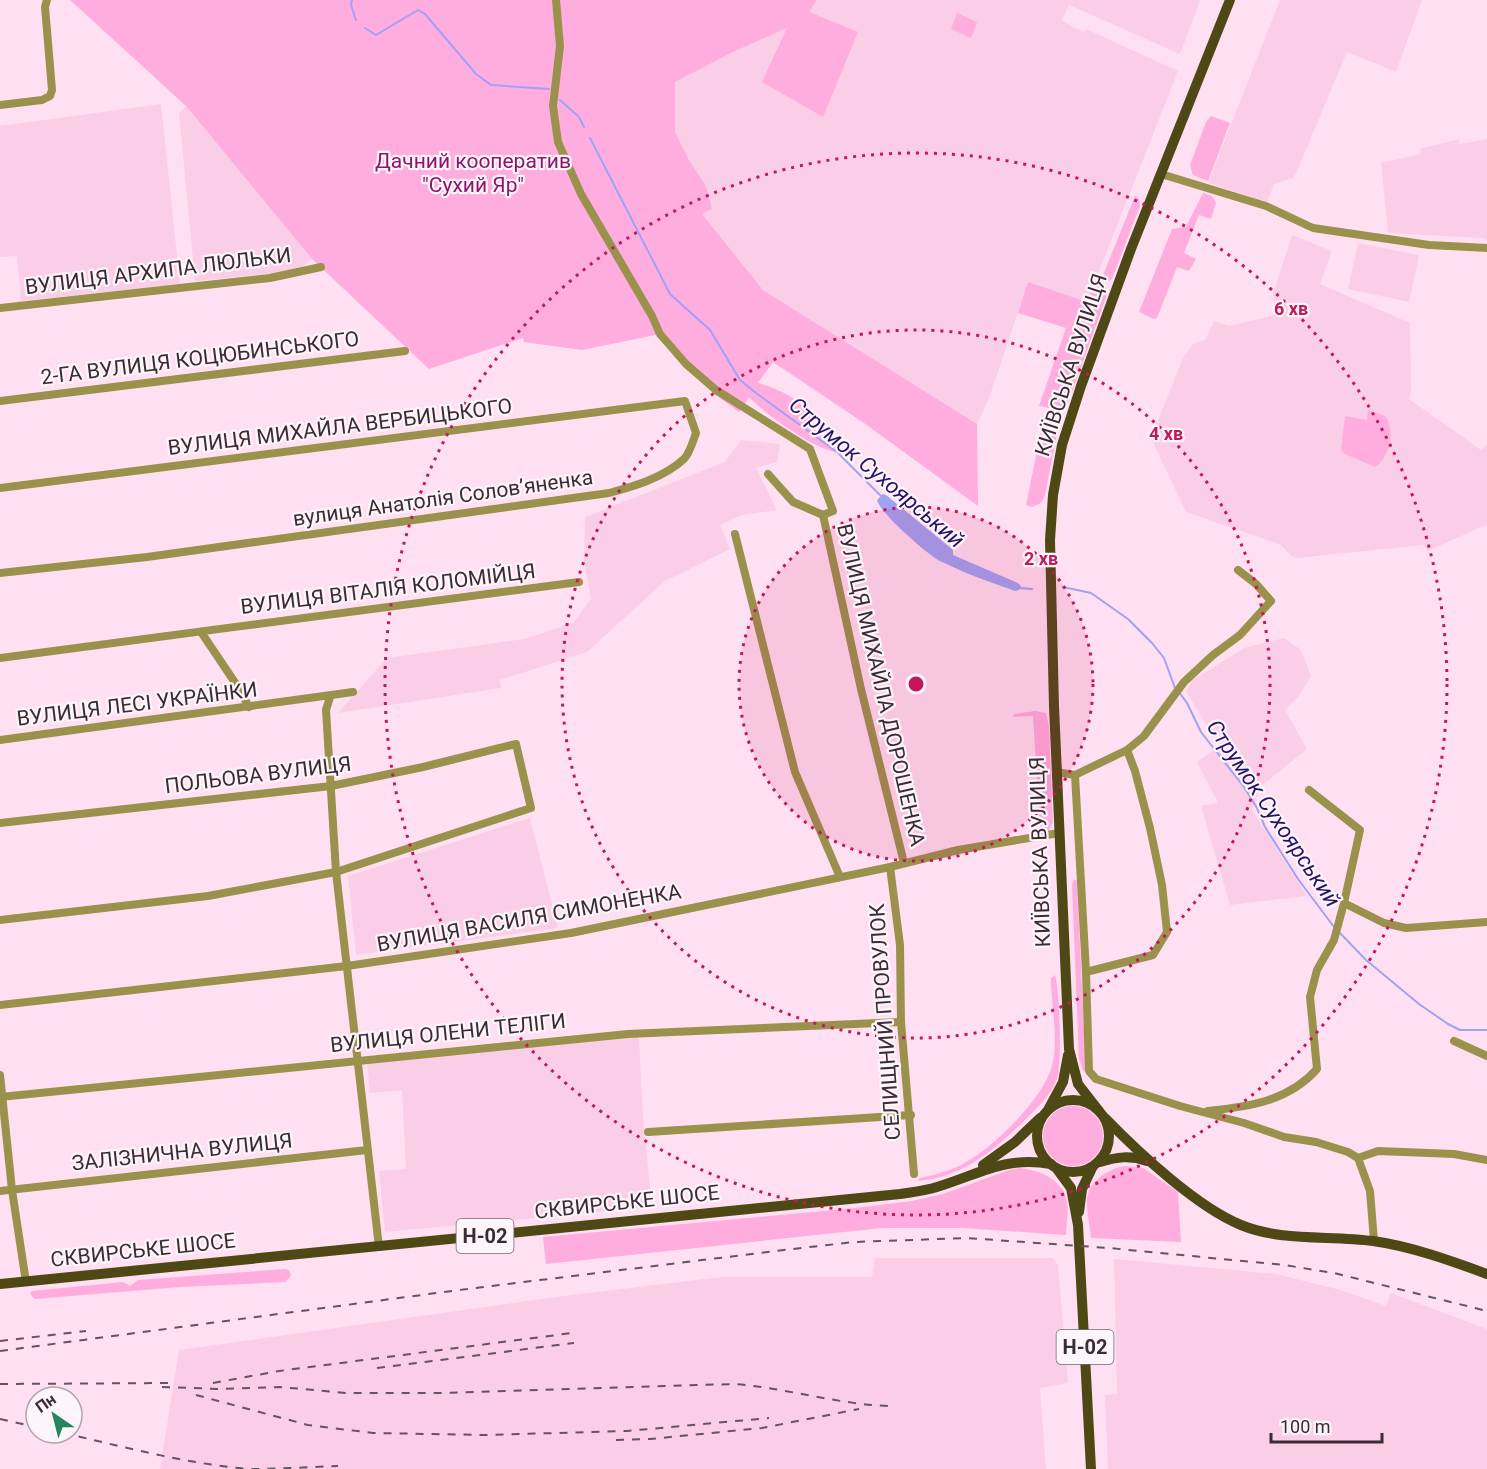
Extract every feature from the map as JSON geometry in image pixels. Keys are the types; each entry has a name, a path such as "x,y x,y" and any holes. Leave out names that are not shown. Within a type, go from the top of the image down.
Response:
{"main road":[{"name":"КИЇВСЬКА ВУЛИЦЯ","path":"1230,0 1161,174 1082,386 1062,445 1055,478 1050,540 1056,772 1069,1049 1078,1084 1102,1115 1129,1142 1203,1204 1241,1225 1269,1233 1374,1241 1445,1259 1487,1274"},
{"name":"КИЇВСЬКА ВУЛИЦЯ","path":"1044,1114 1063,1082 1069,1049"},
{"name":"Н-02","path":"1044,1114 1057,1104 1075,1100 1083,1101 1102,1115 1108,1130 1106,1151 1082,1189 1078,1225"},
{"path":"1044,1114 1036,1136 1038,1146 1054,1167 1074,1172 1124,1156 1137,1157 1155,1164"},
{"name":"СКВИРСЬКЕ ШОСЕ","path":"968,1175 1001,1154 1044,1114"},
{"name":"СКВИРСЬКЕ ШОСЕ","path":"0,1284 900,1194 938,1187 1001,1164 1018,1161 1054,1167"},
{"name":"Н-02","path":"1054,1167 1071,1188 1078,1225 1091,1469"}],"street":[{"path":"0,105 42,100 50,96 52,90 45,7 48,0"},
{"name":"ВУЛИЦЯ МИХАЙЛА ДОРОШЕНКА","path":"556,0 560,46 554,106 558,142 581,194 660,334 686,364 716,390 810,449 833,511 824,514 861,688 904,863"},
{"path":"1161,174 1260,204 1313,228 1429,245 1487,248"},
{"name":"ВУЛИЦЯ АРХИПА ЛЮЛЬКИ","path":"0,308 270,278 321,267"},
{"name":"2-ГА ВУЛИЦЯ КОЦЮБИНСЬКОГО","path":"0,401 405,351"},
{"name":"ВУЛИЦЯ МИХАЙЛА ВЕРБИЦЬКОГО","path":"0,488 685,401"},
{"name":"вулиця Анатолія Соловʼяненка","path":"0,573 138,559 609,493 645,483 686,458 696,433 685,401"},
{"path":"768,474 793,502 824,514"},
{"path":"735,534 795,771 840,877"},
{"path":"1056,772 1075,775 1127,750 1144,736 1180,686 1240,635 1271,601 1256,584 1238,570"},
{"name":"ВУЛИЦЯ ВІТАЛІЯ КОЛОМІЙЦЯ","path":"0,658 320,614 579,582"},
{"path":"201,632 249,707"},
{"name":"ВУЛИЦЯ ЛЕСІ УКРАЇНКИ","path":"0,740 330,697 353,692"},
{"path":"330,697 326,710 336,872 379,1247"},
{"name":"ПОЛЬОВА ВУЛИЦЯ","path":"0,823 331,786 423,767 516,744 531,808 336,872"},
{"path":"1086,972 1153,955 1167,932 1162,885 1150,828 1127,750"},
{"name":"КИЇВСЬКА ВУЛИЦЯ","path":"1075,775 1089,1071 1096,1079 1201,1112"},
{"path":"1201,1112 1263,1102 1290,1091 1309,1078 1317,1069 1310,997 1317,970 1339,924 1360,830 1309,790"},
{"name":"ВУЛИЦЯ ВАСИЛЯ СИМОНЕНКА","path":"0,1005 347,966 571,933 890,867 958,850 1059,833"},
{"name":"СЕЛИЩНИЙ ПРОВУЛОК","path":"890,867 900,945 901,1022 914,1174"},
{"path":"0,920 208,896 336,872"},
{"path":"1344,903 1384,923 1406,928 1487,922"},
{"name":"ВУЛИЦЯ ОЛЕНИ ТЕЛІГИ","path":"1,1097 628,1034 901,1022"},
{"path":"1454,1041 1487,1056"},
{"path":"0,1075 12,1190 26,1282"},
{"path":"1201,1112 1244,1123 1284,1137 1316,1142 1348,1152 1358,1158 1370,1191 1374,1241"},
{"path":"648,1132 910,1114"},
{"name":"ЗАЛІЗНИЧНА ВУЛИЦЯ","path":"0,1191 367,1150"},
{"path":"1358,1158 1378,1151 1454,1154 1487,1160"}],"shaded area":[{"path":"817,0 1200,0 1180,54 1069,5 1062,20 1073,27 1084,32 1086,29 1178,71 1087,302 1028,283 989,398 977,424 763,290 702,214 689,160 675,132 675,82 788,27 809,12"},
{"path":"1280,0 1422,0 1396,72 1347,52 1297,171 1293,178 1274,184 1267,202 1208,183"},
{"path":"161,104 180,284 21,301 17,256 0,257 0,126"},
{"path":"186,106 312,259 296,271 195,281 179,113"},
{"path":"1459,139 1460,144 1487,139 1487,241 1483,238 1388,233 1381,163 1421,154 1420,149"},
{"path":"1292,235 1332,251 1320,284 1410,323 1411,391 1409,399 1481,450 1487,445 1487,526 1428,551 1424,545 1297,558 1291,556 1281,545 1186,512 1151,438 1183,358 1193,344 1206,339 1214,321 1229,326 1275,315 1273,294"},
{"path":"1358,243 1419,255 1409,302 1348,289"},
{"path":"741,440 780,444 777,462 756,468 777,510 742,515 720,525 730,549 665,581 587,652 500,680 501,688 338,713 387,658 524,639 573,623 591,599 584,560 585,517 725,462"},
{"path":"1284,638 1301,650 1311,676 1299,696 1285,710 1307,749 1260,787 1252,810 1307,896 1230,905 1201,806 1218,803 1197,762 1219,746 1186,691 1193,680 1244,648"},
{"path":"530,818 558,928 356,955 348,876"},
{"path":"639,1036 643,1117 652,1207 385,1232 379,1171 406,1169 402,1090 370,1093 367,1062"},
{"path":"875,1258 1053,1258 1058,1265 1068,1383 1040,1388 1046,1469 160,1469 179,1350 556,1297 721,1277 872,1277"},
{"path":"1114,1259 1276,1274 1341,1290 1386,1306 1391,1293 1487,1329 1487,1469 1108,1469 1105,1395 1117,1394"}],"green space":[{"name":"Дачний кооператив \"Сухий Яр\"","path":"70,0 817,0 809,12 858,32 823,117 762,82 787,28 735,51 675,82 675,132 706,186 712,209 702,214 763,290 977,424 978,506 864,423 773,362 758,383 780,391 801,404 811,417 814,429 826,437 832,433 841,446 837,452 816,445 791,430 749,397 739,412 713,393 655,335 582,350 524,342 523,338 429,369 312,259 186,106"},
{"path":"957,13 977,22 971,38 951,29"},
{"path":"1211,116 1230,123 1208,181 1193,175 1190,165 1206,122"},
{"path":"1203,193 1212,196 1216,203 1211,219 1199,215 1184,253 1196,259 1189,271 1177,267 1157,318 1154,319 1139,312 1172,229 1186,227"},
{"path":"1135,196 1139,198 1140,206 1112,279 1107,282 1101,280"},
{"path":"1028,282 1087,302 1095,283 1106,287 1108,292 1068,403 1058,410 1039,406 1066,328 1018,313"},
{"path":"1368,410 1385,416 1391,435 1388,450 1375,467 1341,450 1345,416 1367,420"},
{"path":"1044,417 1055,421 1058,428 1045,495 1041,503 1032,507 1026,505"},
{"path":"1035,711 1046,713 1049,727 1053,822 1049,831 1040,830 1033,716 1012,717 1015,714"},
{"path":"1074,879 1077,881 1086,1072 1083,1071 1079,1059 1072,885"},
{"path":"1055,975 1059,1011 1060,1058 1057,1079 1051,1090 1040,1105 1015,1130 977,1160 949,1174 918,1181 920,1178 945,1172 972,1159 1000,1137 1038,1094 1047,1079 1054,1055 1055,1033 1051,978"},
{"path":"1073,1106 1094,1115 1103,1136 1094,1157 1073,1166 1052,1157 1043,1136 1052,1115"},
{"path":"1126,1166 1143,1168 1178,1192 1181,1242 1091,1238 1087,1212 1090,1189 1105,1173"},
{"path":"1020,1168 1050,1177 1061,1188 1068,1206 1066,1235 963,1228 882,1228 546,1264 543,1237 912,1201 943,1194"},
{"path":"289,1270 291,1276 285,1282 180,1287 35,1299 30,1294 32,1291 123,1282 130,1286 138,1280"}],"water":[{"path":"883,494 953,550 953,555 1018,583 1021,586 1019,590 1015,591 977,577 934,557 886,514 877,500"}],"waterway":[{"name":"Струмок Сухоярський","path":"352,0 351,5 356,20"},
{"name":"Струмок Сухоярський","path":"365,28 376,35 418,10 425,14 476,74 491,85 549,89"},
{"name":"Струмок Сухоярський","path":"560,100 579,117 584,127"},
{"name":"Струмок Сухоярський","path":"590,138 670,294 710,330 740,380 837,452 881,496"},
{"name":"Струмок Сухоярський","path":"1063,587 1091,593 1128,619 1164,658 1175,688"},
{"name":"Струмок Сухоярський","path":"1019,588 1032,589"},
{"name":"Струмок Сухоярський","path":"1179,692 1201,732 1244,787 1265,827 1298,879 1334,927"},
{"name":"Струмок Сухоярський","path":"1338,931 1366,960 1419,1004 1448,1024 1460,1030 1487,1030"}],"railway":[{"path":"0,1351 459,1290 784,1250 854,1242 967,1238 1109,1248 1284,1265 1334,1273 1487,1311"},
{"path":"0,1341 86,1331"},
{"path":"213,1383 279,1371 572,1333"},
{"path":"377,1368 574,1343"},
{"path":"0,1384 171,1383"},
{"path":"162,1387 221,1389 280,1387 347,1393 439,1393 734,1384 888,1406"},
{"path":"196,1395 308,1425 373,1433 486,1435 627,1431 769,1418"},
{"path":"616,1440 762,1428 859,1409"},
{"path":"0,1419 24,1424"},
{"path":"84,1438 226,1467 250,1469 338,1466"}]}
